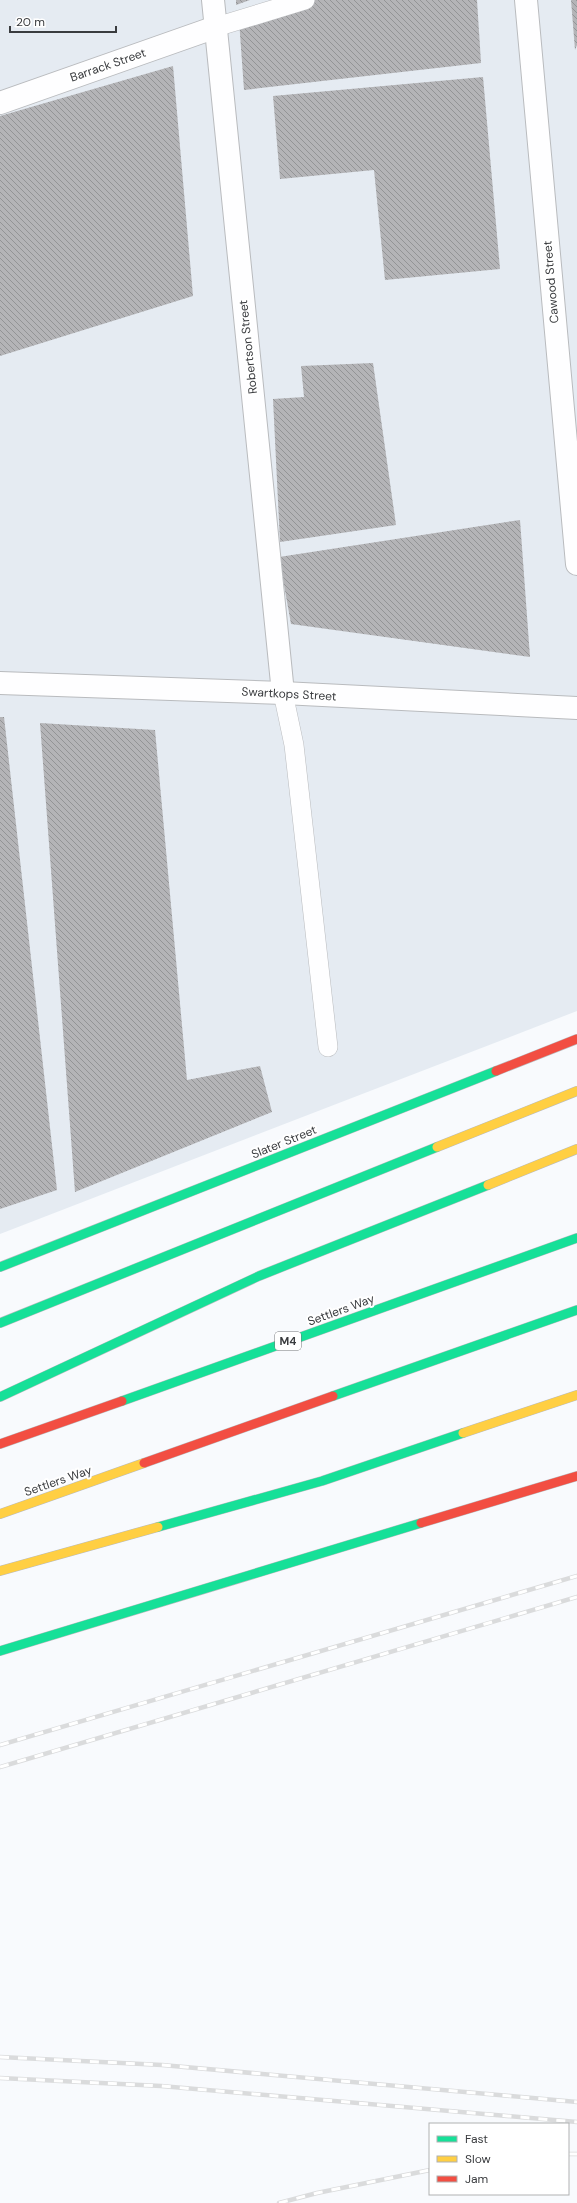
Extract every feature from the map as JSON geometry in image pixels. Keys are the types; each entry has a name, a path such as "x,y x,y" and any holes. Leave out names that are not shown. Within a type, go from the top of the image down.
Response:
{"main road":[{"name":"Slater Street","path":"0,1267 577,1039"},
{"path":"0,1323 577,1091"},
{"path":"0,1397 259,1276 577,1149"},
{"name":"Settlers Way","path":"0,1444 577,1238"},
{"name":"Settlers Way","path":"0,1514 577,1310"},
{"path":"0,1571 322,1481 577,1395"},
{"path":"0,1651 577,1476"}],"street":[{"name":"Robertson Street","path":"213,0 283,693"},
{"name":"Cawood Street","path":"526,0 577,564"},
{"name":"Barrack Street","path":"0,103 216,27"},
{"name":"Swartkops Street","path":"0,683 283,693 577,708"}],"lane":[{"path":"216,27 305,0"},
{"path":"283,693 294,745 328,1047"}],"shaded area":[{"path":"0,0 577,0 577,1011 0,1234"}],"building":[{"path":"236,0 250,0 236,5"},
{"path":"311,0 477,0 481,63 244,90 239,20"},
{"path":"571,0 577,0 577,45 575,50"},
{"path":"173,66 193,296 0,356 0,116"},
{"path":"483,77 500,269 385,280 374,170 280,179 273,96"},
{"path":"373,363 396,525 280,542 273,399 304,397 301,366"},
{"path":"520,520 530,657 291,624 279,557"},
{"path":"0,717 4,717 57,1190 0,1209"},
{"path":"40,723 155,730 187,1080 260,1066 272,1112 75,1192"}],"railway":[{"path":"0,1745 577,1576"},
{"path":"0,1767 577,1597"},
{"path":"0,2057 162,2065 577,2102"},
{"path":"0,2078 161,2086 577,2122"},
{"path":"569,2154 577,2154"},
{"path":"279,2203 317,2193 429,2170"}],"traffic: fast":[{"path":"0,1267 496,1071"},
{"path":"0,1323 437,1147"},
{"path":"0,1397 259,1276 488,1185"},
{"path":"122,1401 577,1238"},
{"path":"333,1396 577,1310"},
{"path":"158,1527 322,1481 463,1433"},
{"path":"0,1651 421,1523"}],"traffic: slow":[{"path":"437,1147 577,1091"},
{"path":"488,1185 577,1149"},
{"path":"463,1433 577,1395"},
{"path":"0,1514 144,1463"},
{"path":"0,1571 158,1527"}],"traffic: jam":[{"path":"496,1071 577,1039"},
{"path":"144,1463 333,1396"},
{"path":"0,1444 122,1401"},
{"path":"421,1523 577,1476"}]}
